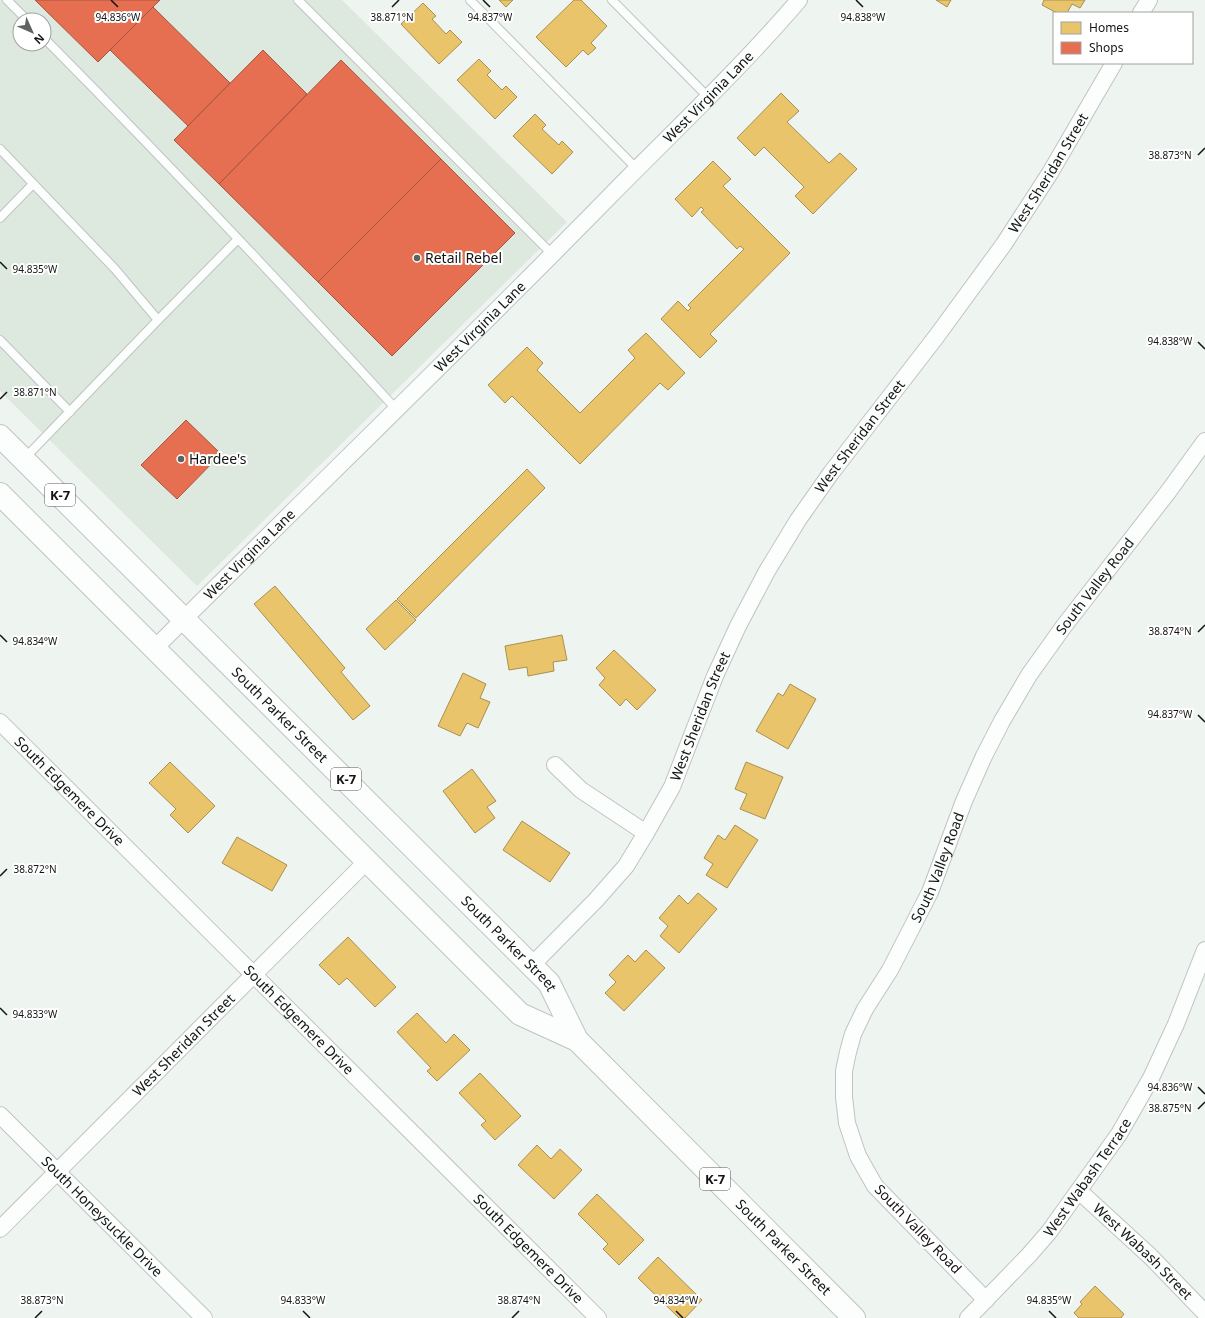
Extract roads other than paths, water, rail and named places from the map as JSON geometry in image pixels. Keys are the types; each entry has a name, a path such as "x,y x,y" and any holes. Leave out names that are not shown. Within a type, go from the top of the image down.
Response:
{"highway":[{"name":"South Parker Street","path":"0,436 532,965 549,983 577,1040 854,1318"},
{"name":"South Parker Street","path":"0,494 520,1014 577,1040"}],"street":[{"name":"West Virginia Lane","path":"155,648 637,169 768,35 799,0"},
{"path":"1142,12 1148,0"},
{"name":"West Sheridan Street","path":"532,965 596,900 626,866 672,786 715,676 738,626 767,571 798,520 831,473 936,338 1004,244 1050,173 1113,64"},
{"name":"South Valley Road","path":"986,1300 875,1186 858,1156 846,1123 844,1071 848,1052 853,1034 865,1009 890,970 930,892 964,801 984,756 1002,721 1029,675 1064,626 1168,492 1205,441"},
{"name":"South Edgemere Drive","path":"0,722 598,1318"},
{"path":"555,765 581,790 646,833"},
{"name":"West Sheridan Street","path":"0,1229 367,861"},
{"name":"West Wabash Terrace","path":"968,1318 1029,1255 1049,1232 1119,1134 1151,1078 1176,1024 1205,950"},
{"name":"South Honeysuckle Drive","path":"0,1115 204,1318"},
{"name":"West Wabash Street","path":"1079,1191 1151,1257 1205,1313"}],"lane":[{"path":"7,0 19,12"},
{"path":"298,0 552,254"},
{"path":"470,0 637,169"},
{"path":"612,0 708,97"},
{"path":"52,46 139,134 396,409"},
{"path":"0,149 115,269 158,320"},
{"path":"0,218 33,184"},
{"path":"24,459 238,239"},
{"path":"0,340 70,412"}],"place":[{"name":"Retail Rebel","path":"417,258"},
{"name":"Hardee's","path":"181,459"}]}
